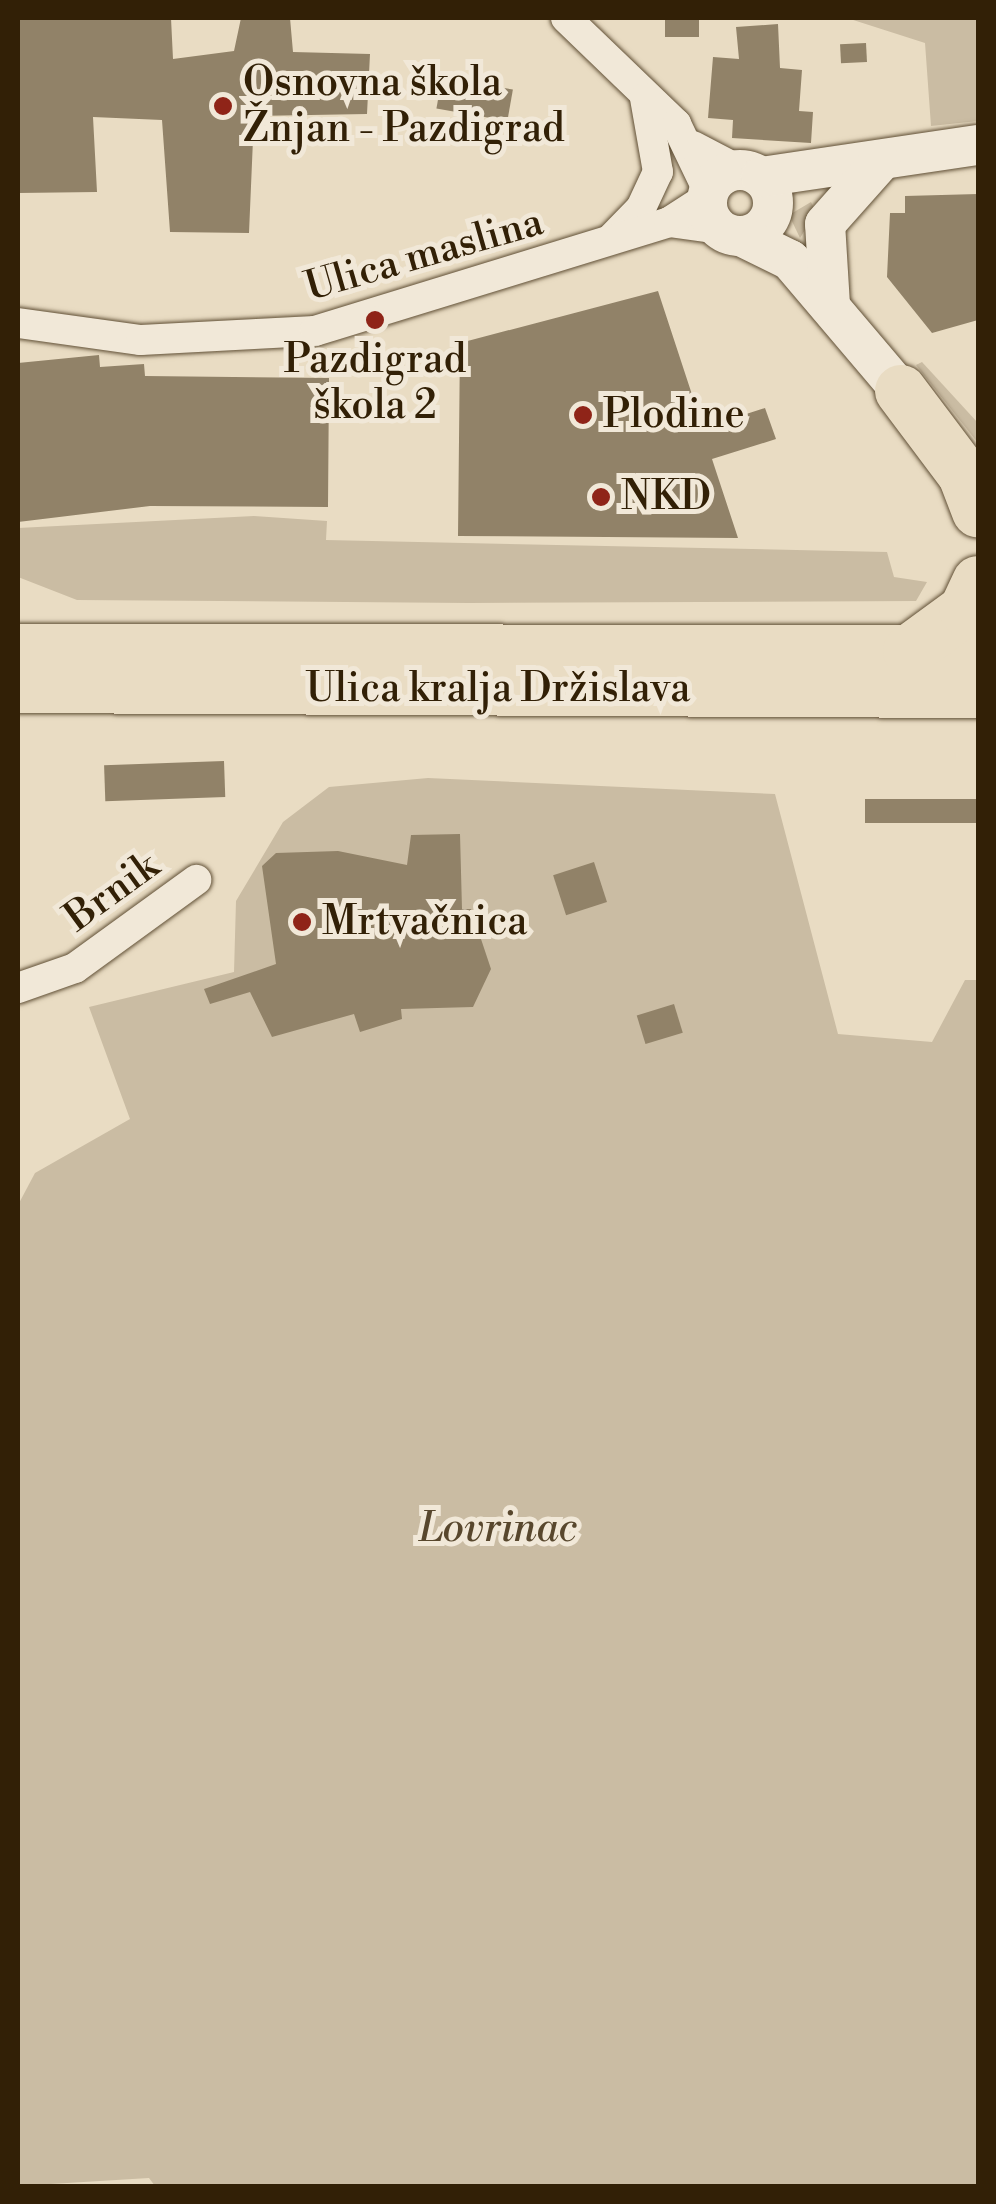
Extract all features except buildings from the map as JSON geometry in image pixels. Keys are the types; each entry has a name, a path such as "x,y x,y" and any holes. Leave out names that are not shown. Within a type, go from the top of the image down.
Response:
{"highway":[{"path":"901,391 964,476 978,512"},
{"path":"978,582 965,610 912,671 978,723"},
{"name":"Ulica kralja Držislava","path":"18,650 912,671 978,692"},
{"name":"Ulica kralja Držislava","path":"18,687 912,671 978,651"}],"street":[{"path":"566,18 642,90 901,391"},
{"path":"605,244 642,208 658,172 642,90"},
{"path":"741,204 812,176 893,153 978,146"},
{"path":"830,305 825,224 849,187 893,153"},
{"name":"Ulica maslina","path":"18,323 141,340 315,331 669,222 741,204"},
{"name":"Brnik","path":"18,988 75,968 196,880"}],"green space":[{"path":"847,18 978,18 978,121 931,126 925,43"},
{"path":"811,202 816,212 800,238 789,215"},
{"path":"922,362 978,423 978,443 916,365"},
{"path":"254,516 327,521 326,540 887,552 894,577 927,582 916,601 469,603 77,600 18,577 18,528"},
{"name":"Lovrinac","path":"428,778 775,794 838,1034 932,1042 965,980 978,980 978,2186 155,2186 149,2178 18,2186 18,1205 35,1173 130,1119 89,1007 234,972 236,901 283,822 329,787"}],"place":[{"name":"Osnovna škola Žnjan - Pazdigrad","path":"223,106"},
{"name":"Pazdigrad škola 2","path":"375,320"},
{"name":"Plodine","path":"583,415"},
{"name":"NKD","path":"601,497"},
{"name":"Mrtvačnica","path":"302,922"}]}
